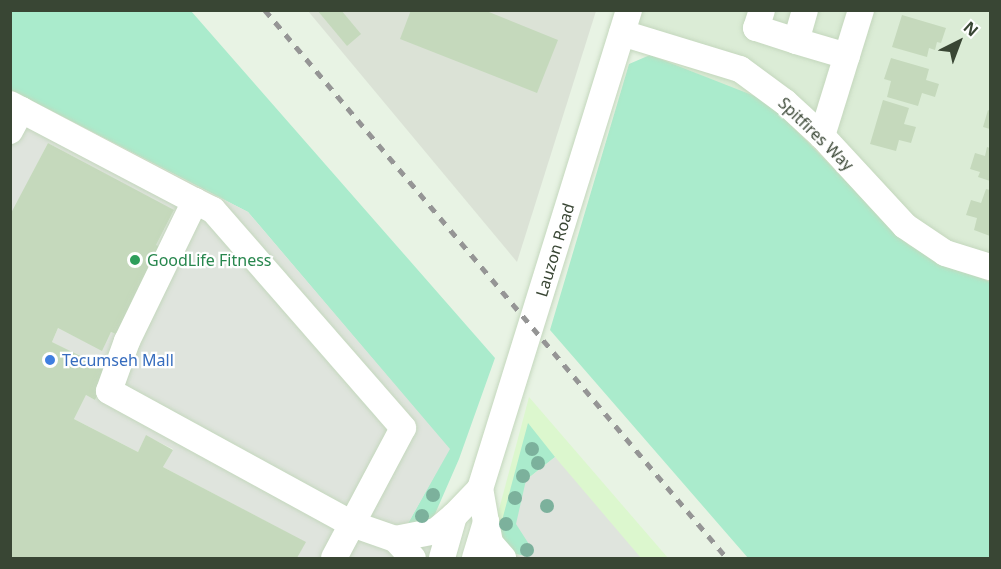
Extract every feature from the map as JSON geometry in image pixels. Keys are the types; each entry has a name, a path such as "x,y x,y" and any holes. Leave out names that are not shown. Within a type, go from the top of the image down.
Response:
{"street":[{"path":"762,10 756,28 846,56"},
{"path":"796,41 805,10"},
{"path":"822,136 861,10"},
{"name":"Spitfires Way","path":"626,22 740,69 785,102 822,136 905,226 945,253 990,267"},
{"name":"Lauzon Road","path":"442,558 454,516 480,489 626,22"},
{"path":"14,115 213,210 402,428 334,558"},
{"path":"195,201 127,341 109,391 352,524 395,539 413,558"},
{"name":"Lauzon Road","path":"475,558 486,522 480,489"},
{"path":"395,539 436,531 454,516"},
{"path":"486,522 490,543 503,558"}],"shaded area":[{"path":"10,11 191,11 495,358 459,459 428,530 406,527 449,449 248,212 11,90"},
{"path":"308,11 596,11 517,262"},
{"path":"629,11 990,11 990,267 945,253 622,33"},
{"path":"650,55 767,101 909,245 990,282 990,558 748,558 550,330 629,64"},
{"path":"11,90 248,212 450,449 406,527 443,515 430,558 297,558 305,542 163,467 173,449 146,436 138,452 74,419 86,395 95,400 109,371 52,342 58,328 102,350 111,332 116,334 162,249 156,245 174,211 48,143 11,215"},
{"path":"529,397 668,558 486,558"},
{"path":"528,423 555,457 526,480 534,552 526,556 515,554 505,545 500,528"},
{"path":"555,457 641,558 486,558 505,545 515,554 526,556 534,552 516,524 526,480"}],"building":[{"path":"317,10 341,10 361,34 347,46"},
{"path":"411,10 484,10 558,40 537,93 400,39"},
{"path":"902,15 946,28 941,43 937,42 935,50 929,48 927,57 892,47"},
{"path":"891,58 929,69 926,80 939,84 935,97 922,93 918,106 887,97 891,81 884,79"},
{"path":"883,100 909,108 904,124 916,127 911,143 899,140 896,151 870,144"},
{"path":"988,110 990,111 990,129 983,127"},
{"name":"Tecumseh Mall","path":"48,143 174,210 156,245 162,248 116,334 111,332 102,351 58,328 52,342 109,370 95,400 86,395 74,419 138,452 146,435 173,450 163,467 306,542 297,558 10,558 10,215"},
{"path":"987,147 990,148 990,181 978,177 980,172 970,169 975,153 985,156"},
{"path":"986,189 990,190 990,236 974,230 977,218 966,215 971,200 981,203"}],"railway":[{"path":"265,10 727,558"}],"place":[{"name":"GoodLife Fitness","path":"135,260"},
{"name":"Tecumseh Mall","path":"50,360"}]}
